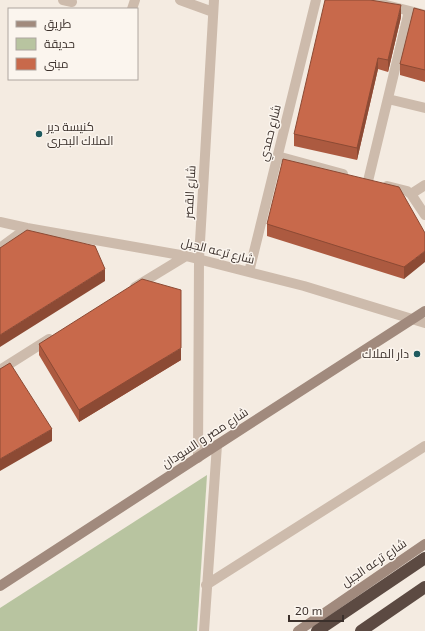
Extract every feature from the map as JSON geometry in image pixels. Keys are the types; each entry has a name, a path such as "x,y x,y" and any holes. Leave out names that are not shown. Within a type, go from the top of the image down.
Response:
{"highway":[{"path":"317,631 425,558"},
{"path":"361,631 425,587"}],"main road":[{"name":"شارع مصر و السودان","path":"0,586 425,312"},
{"name":"شارع ترعه الجبل","path":"298,631 425,544"}],"street":[{"path":"180,0 213,12"},
{"name":"شارع القصر","path":"198,458 199,259 214,0"},
{"name":"شارع حمدي","path":"248,272 316,0"},
{"path":"366,0 425,15"},
{"path":"361,179 388,99 410,11"},
{"path":"388,99 425,108"},
{"path":"277,156 407,191 411,194 425,215"},
{"path":"411,194 425,185"},
{"name":"شارع ترعه الجبل","path":"0,222 199,259 304,286 425,323"},
{"path":"0,248 27,228"},
{"path":"126,292 186,256"},
{"path":"0,370 60,333"},
{"path":"204,631 206,585 217,445"},
{"path":"206,585 425,446"}],"green space":[{"path":"207,475 197,631 0,631 0,608"}],"building":[{"path":"325,0 370,0 401,5 388,60 378,58 357,148 294,134"},
{"path":"414,8 425,11 425,70 400,64"},
{"path":"283,159 399,187 425,233 425,251 404,267 267,224"},
{"path":"27,230 95,246 105,269 0,335 0,248"},
{"path":"142,279 181,290 181,348 79,410 39,344"},
{"path":"10,363 52,429 0,459 0,369"}],"place":[{"name":"كنيسة دير الملاك البحرى","path":"39,134"},
{"name":"دار الملاك","path":"417,354"}]}
